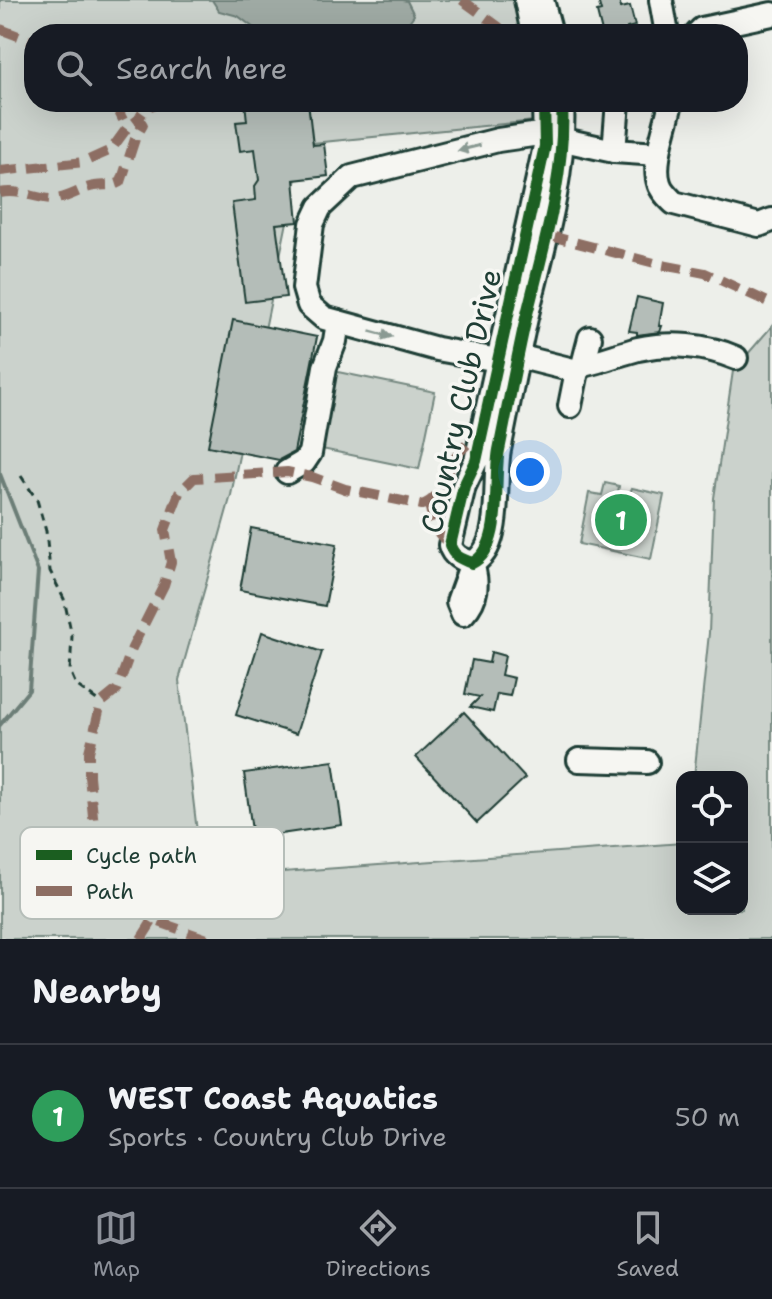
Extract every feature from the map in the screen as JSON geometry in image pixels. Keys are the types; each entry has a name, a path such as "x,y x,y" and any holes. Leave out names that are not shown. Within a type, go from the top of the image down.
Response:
{"street":[{"path":"526,0 531,24"},
{"path":"542,0 548,24"},
{"path":"661,0 665,24"},
{"path":"725,24 772,14"},
{"name":"Country Club Drive","path":"547,112 555,137"},
{"name":"Country Club Drive","path":"508,358 496,465 498,493 488,549 472,563 452,552 450,545 464,486 476,461 508,358 547,235 560,112"},
{"path":"614,151 617,112"},
{"path":"668,112 658,154 659,183 674,203 759,225 772,220"},
{"path":"658,154 614,151 555,137 498,140 352,177 320,207 312,224 304,288 309,305 324,318 437,349 580,368 639,349 675,346 715,349 736,358"},
{"path":"287,472 304,462 310,453 325,367 338,322"},
{"path":"570,406 590,338"},
{"path":"579,760 647,762"}],"path":[{"path":"21,476 37,500 46,531 50,571 64,599 72,636 70,671 76,685 101,703"}],"shaded area":[{"path":"0,0 526,0 531,24 24,24 24,112 545,112 545,120 303,144 231,495 179,680 196,827 20,827 20,919 284,919 284,872 676,843 676,915 748,915 748,771 695,771 709,633 714,498 733,371 772,326 772,939 0,939"},
{"path":"212,0 402,0 407,1 414,15 407,24 249,24 238,16 219,11"},
{"path":"333,371 435,392 419,469 317,448"},
{"path":"605,483 619,486 618,493 629,495 632,488 664,495 651,559 579,544 589,493 602,495"}],"building":[{"path":"598,0 619,0 621,8 630,6 634,24 600,24 597,12 601,11"},
{"path":"246,112 309,112 313,145 324,144 328,176 294,180 298,222 276,224 286,297 245,302 232,203 256,200 255,186 259,180 255,149 240,151 236,122 247,121"},
{"path":"637,297 663,303 660,332 637,335 637,332 629,331"},
{"path":"233,320 317,337 294,452 279,460 208,446"},
{"path":"251,528 337,544 325,606 240,590"},
{"path":"262,632 322,652 296,734 236,715"},
{"path":"491,652 505,656 501,675 514,678 510,696 497,694 493,712 470,707 480,697 465,694 472,660 489,663"},
{"path":"464,712 525,778 477,823 416,757"},
{"path":"333,761 342,825 284,833 284,827 251,827 244,773"}],"waterway":[{"path":"0,474 38,571 29,690 0,725"}],"marked path":[{"path":"462,0 495,24"},
{"path":"0,29 24,38"},
{"path":"119,112 127,128"},
{"path":"0,193 14,192 57,199 89,187 121,182 135,139 143,125 139,119 144,112"},
{"path":"0,171 84,162 111,150 127,128 139,119"},
{"path":"547,235 705,273 772,304"},
{"path":"94,827 89,752 101,703 117,690 132,648 164,585 171,562 165,530 179,493 194,478 287,472 345,489 422,505 434,498 475,429"},
{"path":"427,503 436,529 450,545"},
{"path":"152,919 207,939"},
{"path":"141,939 153,920"}],"cycle path":[{"path":"544,112 545,146 476,461 464,486 450,545 458,557 472,563 482,555 493,529 499,450 557,184 562,112"}],"place":[{"name":"WEST Coast Aquatics","path":"621,520"}]}
